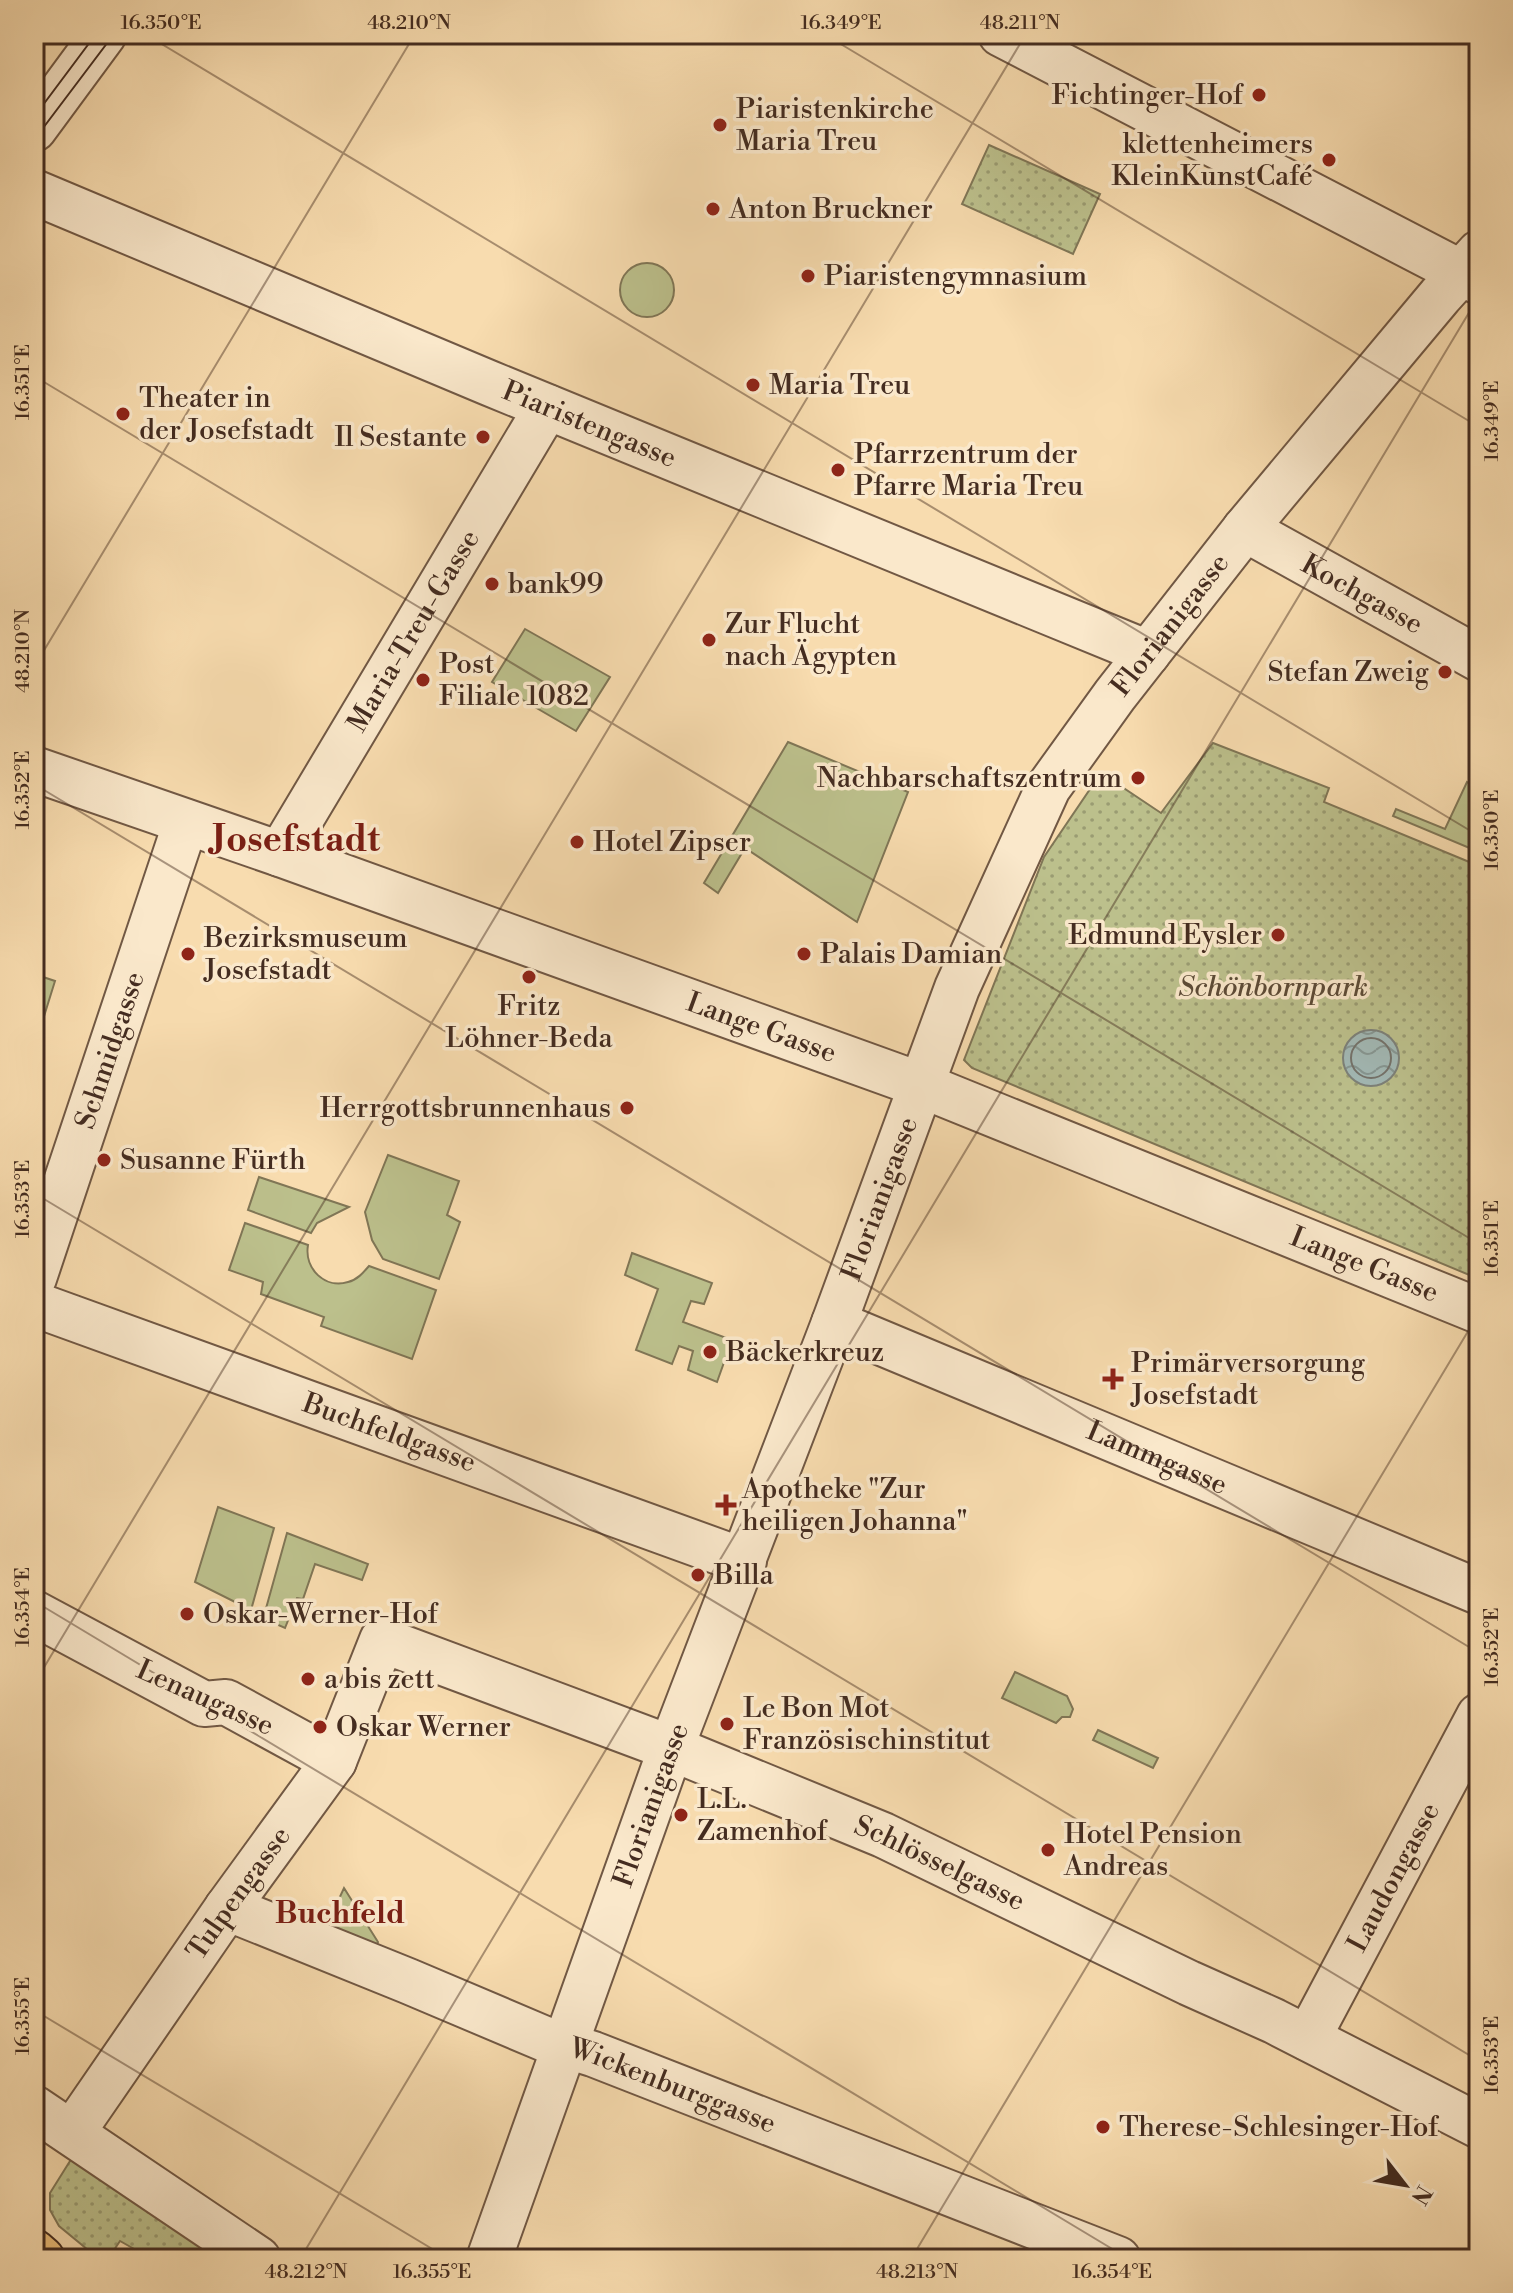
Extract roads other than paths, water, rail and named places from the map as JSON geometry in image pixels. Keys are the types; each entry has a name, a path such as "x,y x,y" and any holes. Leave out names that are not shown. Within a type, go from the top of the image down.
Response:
{"main road":[{"path":"34,2252 42,2259"}],"street":[{"path":"34,129 104,34"},
{"path":"1001,34 1473,270"},
{"name":"Piaristengasse","path":"34,192 547,407 1148,653"},
{"name":"Florianigasse","path":"489,2259 671,1748 834,1323 957,988 1048,788 1115,695 1245,529 1473,270"},
{"name":"Maria-Treu-Gasse","path":"280,854 547,407"},
{"name":"Kochgasse","path":"1245,529 1479,659"},
{"name":"Lange Gasse","path":"34,769 280,854 921,1085 1479,1311"},
{"name":"Schmidgasse","path":"34,1278 186,822"},
{"name":"Buchfeldgasse","path":"34,1304 744,1561"},
{"name":"Lammgasse","path":"834,1323 1479,1592"},
{"name":"Lenaugasse","path":"34,1613 204,1704 226,1702 334,1761"},
{"name":"Schlösselgasse","path":"382,1640 671,1748 883,1835 1308,2038 1479,2126"},
{"name":"Tulpengasse","path":"72,2133 227,1908 334,1761 382,1640"},
{"name":"Laudongasse","path":"1308,2038 1479,1716"},
{"name":"Wickenburggasse","path":"227,1908 564,2045 1118,2259"},
{"path":"34,2108 258,2259"}],"water":[{"path":"1371,1030 1391,1038 1399,1058 1391,1078 1371,1086 1351,1078 1343,1058 1351,1038"}],"tram line":[{"path":"34,117 96,34"},
{"path":"34,140 114,34"}],"place":[{"name":"Fichtinger-Hof","path":"1259,95"},
{"name":"Piaristenkirche Maria Treu","path":"720,125"},
{"name":"klettenheimers KleinKunstCafé","path":"1329,160"},
{"name":"Anton Bruckner","path":"713,209"},
{"name":"Piaristengymnasium","path":"808,276"},
{"name":"Maria Treu","path":"753,385"},
{"name":"Theater in der Josefstadt","path":"123,414"},
{"name":"Il Sestante","path":"483,437"},
{"name":"Pfarrzentrum der Pfarre Maria Treu","path":"838,470"},
{"name":"bank99","path":"492,584"},
{"name":"Zur Flucht nach Ägypten","path":"709,640"},
{"name":"Stefan Zweig","path":"1445,672"},
{"name":"Post Filiale 1082","path":"423,680"},
{"name":"Nachbarschaftszentrum","path":"1138,778"},
{"name":"Hotel Zipser","path":"577,842"},
{"name":"Edmund Eysler","path":"1278,935"},
{"name":"Bezirksmuseum Josefstadt","path":"188,954"},
{"name":"Palais Damian","path":"804,954"},
{"name":"Fritz Löhner-Beda","path":"529,977"},
{"name":"Herrgottsbrunnenhaus","path":"627,1108"},
{"name":"Susanne Fürth","path":"104,1160"},
{"name":"Bäckerkreuz","path":"710,1352"},
{"name":"Primärversorgung Josefstadt","path":"1113,1379"},
{"name":"Apotheke \"Zur heiligen Johanna\"","path":"726,1505"},
{"name":"Billa","path":"698,1575"},
{"name":"Oskar-Werner-Hof","path":"187,1614"},
{"name":"a bis zett","path":"308,1679"},
{"name":"Le Bon Mot Französischinstitut","path":"727,1724"},
{"name":"Oskar Werner","path":"320,1727"},
{"name":"L.L. Zamenhof","path":"681,1815"},
{"name":"Hotel Pension Andreas","path":"1048,1850"},
{"name":"Therese-Schlesinger-Hof","path":"1103,2127"}],"district":[{"name":"Josefstadt","path":"296,840"},
{"name":"Buchfeld","path":"340,1914"}],"park label":[{"name":"Schönbornpark","path":"1273,987"}]}
